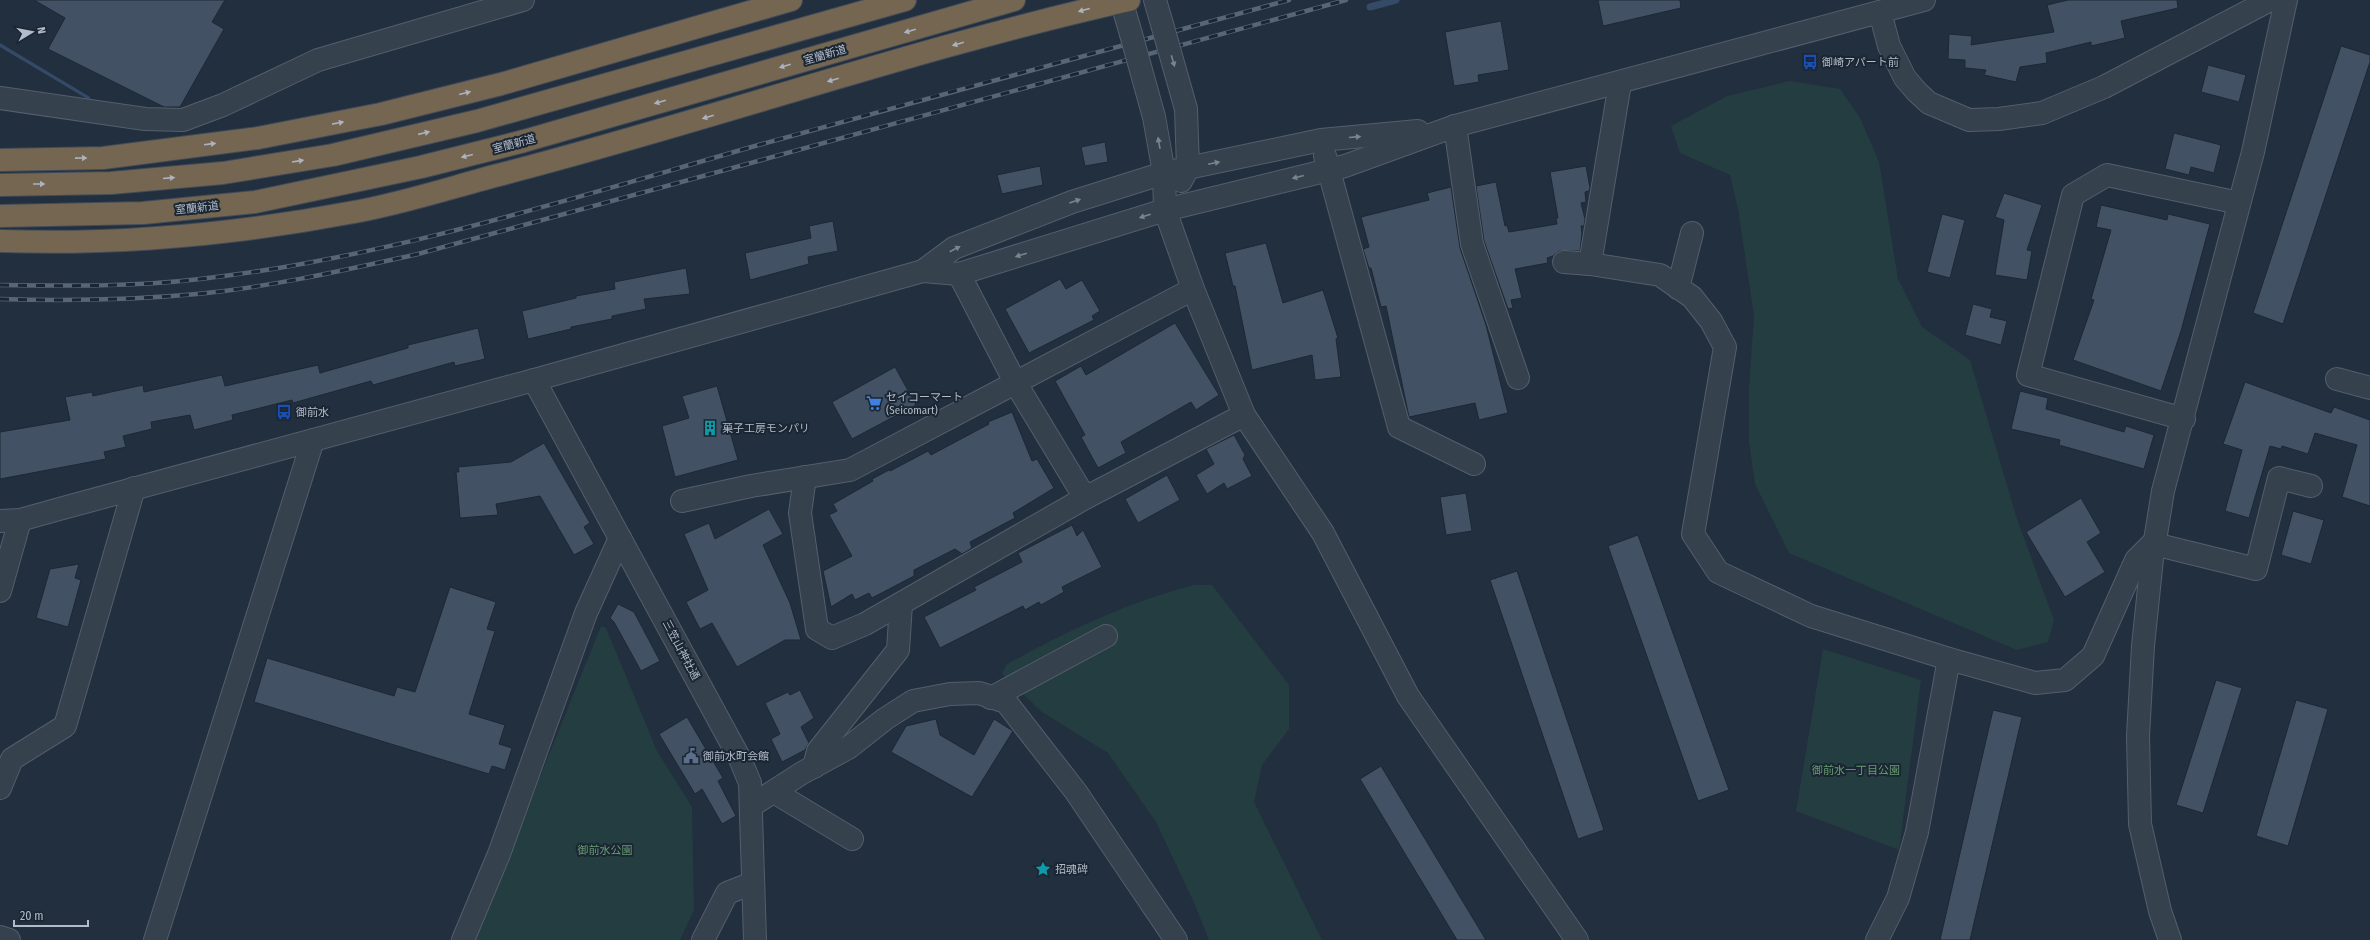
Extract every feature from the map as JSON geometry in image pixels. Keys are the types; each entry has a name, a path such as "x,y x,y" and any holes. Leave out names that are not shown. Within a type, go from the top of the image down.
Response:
{"highway":[{"path":"0,160 103,158 258,138 381,114 502,84 791,0"},
{"path":"0,185 111,183 193,176 223,173 333,155 477,121 905,0"},
{"name":"室蘭新道","path":"0,216 143,213 255,202 413,169 524,141 1014,0"},
{"path":"0,241 132,240 274,226 356,212 568,157 956,44 1124,1"}],"street":[{"path":"0,98 144,119 184,120 222,105 318,60 523,0"},
{"path":"1155,0 1186,110 1188,168 1166,210"},
{"path":"922,271 959,274 1166,210 1345,166 1455,126 1620,83 1924,0"},
{"path":"1880,12 1889,46 1905,78 1917,92 1930,103 1969,120 1999,120 2042,113 2104,87 2270,0"},
{"path":"2170,940 2160,912 2140,824 2138,736 2143,646 2155,542 2163,491 2184,419 2239,203 2286,0"},
{"path":"1124,1 1131,34 1154,117 1164,173 1166,210 1193,289 1244,415 1324,533 1408,696 1577,940"},
{"path":"1590,264 1620,83"},
{"path":"0,591 10,520 534,380 922,271 954,248 1072,202 1164,173 1321,140 1455,126"},
{"path":"1455,126 1472,244 1518,378"},
{"path":"1321,140 1399,427 1474,464"},
{"path":"2184,419 2028,375 2073,195 2107,175 2239,203"},
{"path":"1678,288 1692,233"},
{"path":"1564,262 1590,264 1660,275 1692,297 1711,321 1725,347 1693,534 1718,572 1811,616 1949,659 2035,683 2065,680 2092,656 2136,560 2155,542"},
{"path":"959,274 1016,382 1085,498"},
{"path":"682,501 805,477 850,470 1193,289"},
{"path":"2337,379 2370,388"},
{"name":"三笠山神社通","path":"534,380 740,760 750,784 755,940"},
{"path":"805,477 800,513 817,629 832,638 865,624 1085,498 1244,415"},
{"path":"155,940 313,440"},
{"path":"2155,542 2256,569 2279,478 2311,486"},
{"path":"0,788 12,759 65,726 134,488"},
{"path":"463,940 501,846 586,613 620,538"},
{"path":"814,767 818,751 898,650 901,604"},
{"path":"991,698 1106,636"},
{"path":"1877,940 1898,898 1917,832 1949,659"},
{"path":"751,806 848,748 885,719 913,701 958,694 979,693 1006,702 1076,792 1176,940"},
{"path":"774,792 852,839"},
{"path":"703,940 727,893 753,883"},
{"path":"0,937 9,940"}],"green space":[{"path":"1790,81 1840,89 1860,118 1879,162 1898,279 1922,327 1970,360 2017,519 2054,620 2048,642 2017,650 1789,553 1755,484 1749,442 1749,387 1754,316 1738,209 1730,175 1680,153 1671,126 1727,96"},
{"path":"1194,585 1212,585 1289,685 1289,729 1262,765 1254,802 1322,940 1209,940 1195,905 1156,822 1108,753 1042,712 1002,674 1006,665 1074,629 1145,600"},
{"name":"御前水公園","path":"601,626 606,628 657,751 692,807 694,910 680,940 474,940"},
{"name":"御前水一丁目公園","path":"1823,649 1921,680 1899,850 1796,811"}],"water":[{"path":"0,43 90,97 89,100 0,47"}],"building":[{"path":"34,0 225,0 212,22 224,29 180,107 164,107 48,49 65,18"},
{"path":"1598,0 1680,0 1681,8 1603,26"},
{"path":"2068,0 2177,0 2178,8 2121,21 2125,38 2091,46 2091,42 2046,53 2047,63 2020,67 2016,82 1984,75 1986,70 1965,68 1965,60 1948,59 1949,34 1972,36 1971,45 2054,32 2047,5"},
{"path":"1501,21 1509,70 1478,75 1479,82 1454,86 1445,32"},
{"path":"2341,46 2370,55 2370,62 2283,324 2253,313"},
{"path":"2208,65 2246,75 2239,102 2201,92"},
{"path":"2174,133 2221,145 2214,173 2191,167 2189,175 2165,169"},
{"path":"1105,142 1108,162 1085,166 1081,147"},
{"path":"1040,166 1043,185 1002,194 997,175"},
{"path":"1586,166 1590,188 1589,191 1585,192 1586,202 1581,203 1585,219 1584,226 1581,226 1582,233 1580,251 1559,251 1553,256 1547,258 1548,263 1515,269 1522,298 1511,300 1513,308 1508,309 1484,241 1476,186 1496,182 1505,226 1507,225 1509,232 1557,224 1556,218 1558,218 1550,172"},
{"path":"1451,187 1460,248 1486,325 1508,413 1479,420 1475,403 1409,417 1386,306 1381,307 1371,268 1369,268 1363,249 1369,247 1361,217 1429,200 1427,193"},
{"path":"2004,193 2042,205 2027,250 2032,251 2027,280 1995,275 2004,220 1995,217"},
{"path":"2101,205 2167,220 2168,214 2210,224 2181,331 2161,391 2073,360 2094,300 2091,299 2111,230 2096,227"},
{"path":"1942,214 1965,220 1950,278 1927,272"},
{"path":"833,221 838,251 808,257 809,264 750,280 745,253 811,238 809,226"},
{"path":"1266,243 1283,303 1323,290 1338,338 1336,339 1341,377 1315,380 1312,355 1252,370 1235,286 1233,286 1225,253"},
{"path":"686,268 690,294 644,299 646,309 612,316 612,319 571,327 571,329 528,339 522,311 576,298 576,296 615,289 614,282"},
{"path":"1060,279 1066,289 1082,280 1100,311 1092,316 1094,320 1029,353 1005,309"},
{"path":"1973,304 1992,309 1990,317 2007,321 2001,345 1965,335"},
{"path":"1175,323 1219,395 1196,410 1191,402 1121,442 1126,453 1098,468 1081,437 1085,435 1055,381 1081,366 1086,375"},
{"path":"478,328 485,359 455,366 454,362 373,385 371,381 293,403 292,400 232,415 233,420 194,430 190,415 151,422 152,429 123,436 126,447 104,452 106,459 0,479 0,432 70,420 65,397 92,392 93,396 143,385 144,392 222,375 225,386 318,365 320,373 408,348 408,345"},
{"name":"セイコーマート (Seicomart)","path":"895,367 916,405 852,439 832,402"},
{"path":"2245,382 2331,413 2334,407 2370,420 2370,506 2342,497 2357,445 2315,433 2308,454 2282,446 2281,449 2270,446 2249,518 2225,511 2242,450 2223,444"},
{"name":"菓子工房モンパリ","path":"717,386 738,460 675,477 662,426 689,418 682,396"},
{"path":"2020,391 2048,398 2046,409 2124,432 2126,426 2154,435 2144,469 2059,445 2060,440 2011,429"},
{"path":"1012,412 1032,461 1037,459 1054,488 1013,513 1015,518 970,542 972,548 962,554 955,549 914,570 914,576 872,598 869,593 855,600 852,594 831,607 823,571 852,556 829,515 837,511 833,504 889,470 890,471 928,451 931,455 989,424 988,422"},
{"path":"1234,435 1245,455 1243,459 1252,476 1227,489 1224,483 1207,494 1196,475 1214,464 1206,449"},
{"path":"544,443 590,523 584,527 594,544 574,555 540,496 496,504 498,515 460,518 456,472 459,472 458,467 511,462"},
{"path":"1167,475 1180,500 1138,523 1125,499"},
{"path":"1466,493 1472,531 1446,535 1440,497"},
{"path":"2081,498 2101,533 2087,542 2105,572 2065,597 2026,532"},
{"path":"769,509 783,534 763,545 790,603 801,640 785,640 737,667 712,623 700,629 686,602 708,590 684,534 709,523 715,539"},
{"path":"2293,511 2324,520 2311,564 2281,555"},
{"path":"1072,525 1077,536 1083,530 1102,567 1062,587 1064,592 1041,605 1039,602 1025,610 1023,606 940,648 924,617 976,590 974,587 1022,562 1018,553"},
{"path":"1638,535 1729,790 1698,801 1608,546"},
{"path":"79,564 75,578 81,580 68,627 36,618 50,569"},
{"path":"1517,571 1604,830 1578,839 1490,580"},
{"path":"450,587 496,602 487,629 495,631 469,714 505,725 499,744 512,748 505,770 492,766 489,774 254,702 267,658 394,696 397,687 415,692"},
{"path":"618,604 634,612 660,661 641,671 614,622 610,618"},
{"path":"2216,680 2242,688 2203,813 2176,805"},
{"path":"800,690 814,718 801,727 809,743 805,750 782,762 771,739 780,734 765,703 788,692 790,695"},
{"path":"2296,700 2328,709 2288,846 2256,836"},
{"path":"1993,710 2022,717 1970,940 1940,940"},
{"name":"御前水町会館","path":"687,717 723,778 718,781 736,816 722,824 702,789 695,794 659,734"},
{"path":"936,719 940,735 974,755 994,719 1013,731 972,797 891,752 906,726"},
{"path":"1381,766 1486,940 1457,940 1360,779"}],"waterway":[{"path":"1370,7 1396,0"}],"railway":[{"path":"0,285 75,286 175,282 271,269 413,241 554,204 762,144 1289,0"},
{"path":"0,299 98,300 148,298 225,291 336,272 418,254 1346,0"}],"place":[{"name":"御崎アパート前","path":"1810,62"},
{"name":"セイコーマート (Seicomart)","path":"874,403"},
{"name":"御前水","path":"284,412"},
{"name":"菓子工房モンパリ","path":"710,428"},
{"name":"御前水町会館","path":"691,756"},
{"name":"招魂碑","path":"1043,869"}]}
